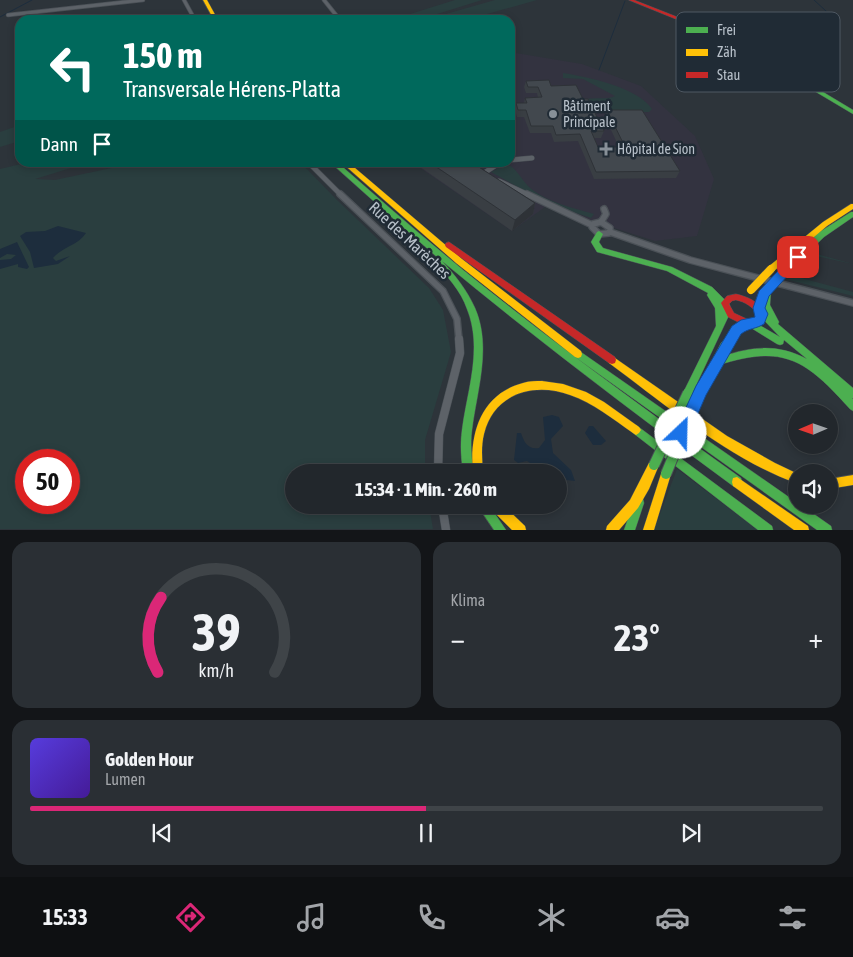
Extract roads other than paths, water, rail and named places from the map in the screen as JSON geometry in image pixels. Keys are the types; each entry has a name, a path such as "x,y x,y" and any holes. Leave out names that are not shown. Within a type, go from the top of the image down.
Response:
{"main road":[{"path":"199,0 207,15"},
{"path":"205,0 213,15"},
{"path":"631,0 676,19"},
{"path":"821,92 853,112"},
{"path":"339,167 413,234 584,369 804,530"},
{"path":"349,167 382,197 539,323 827,530"},
{"path":"382,197 727,442 771,468 788,475"},
{"path":"611,530 634,504 646,482 719,328 728,299 751,290 771,269 825,224 853,206"},
{"path":"648,530 666,474 697,399 737,330 748,324 760,321 760,312 765,293 783,272 822,235 853,214"},
{"path":"413,234 460,289 476,321 480,354 465,430 464,449 467,464"},
{"path":"599,234 595,242 603,251 648,262 710,289 752,302 776,330 853,394"},
{"path":"694,281 715,301 720,315 719,328"},
{"path":"710,289 734,318 768,332 808,358"},
{"path":"765,293 766,305 770,315 853,406"},
{"path":"717,362 741,351 761,348 808,358"},
{"path":"477,464 475,440 482,419 491,405 506,393 521,387 553,386 585,396 610,410 768,530"},
{"path":"838,482 853,480"},
{"path":"629,530 646,482"},
{"path":"489,514 501,530"},
{"path":"504,514 521,530"}],"street":[{"path":"8,15 86,8 143,0"},
{"path":"184,0 192,15"},
{"path":"324,0 338,15"},
{"path":"515,160 532,158"},
{"name":"Rue des Marèches","path":"313,167 360,214 432,279 443,291 457,319 460,353 439,434 438,464"},
{"path":"489,176 497,167"},
{"path":"477,169 592,225 600,222 606,214 604,209"},
{"path":"600,222 608,226 610,232"},
{"path":"592,225 594,231 599,234 610,232 690,260 853,303"},
{"path":"443,514 446,530"}],"waterway":[{"path":"0,17 32,0"},
{"path":"814,0 826,11"},
{"path":"599,70 625,1"}],"place":[{"name":"Bâtiment Principale","path":"553,114"},
{"name":"Hôpital de Sion","path":"606,149"}]}
